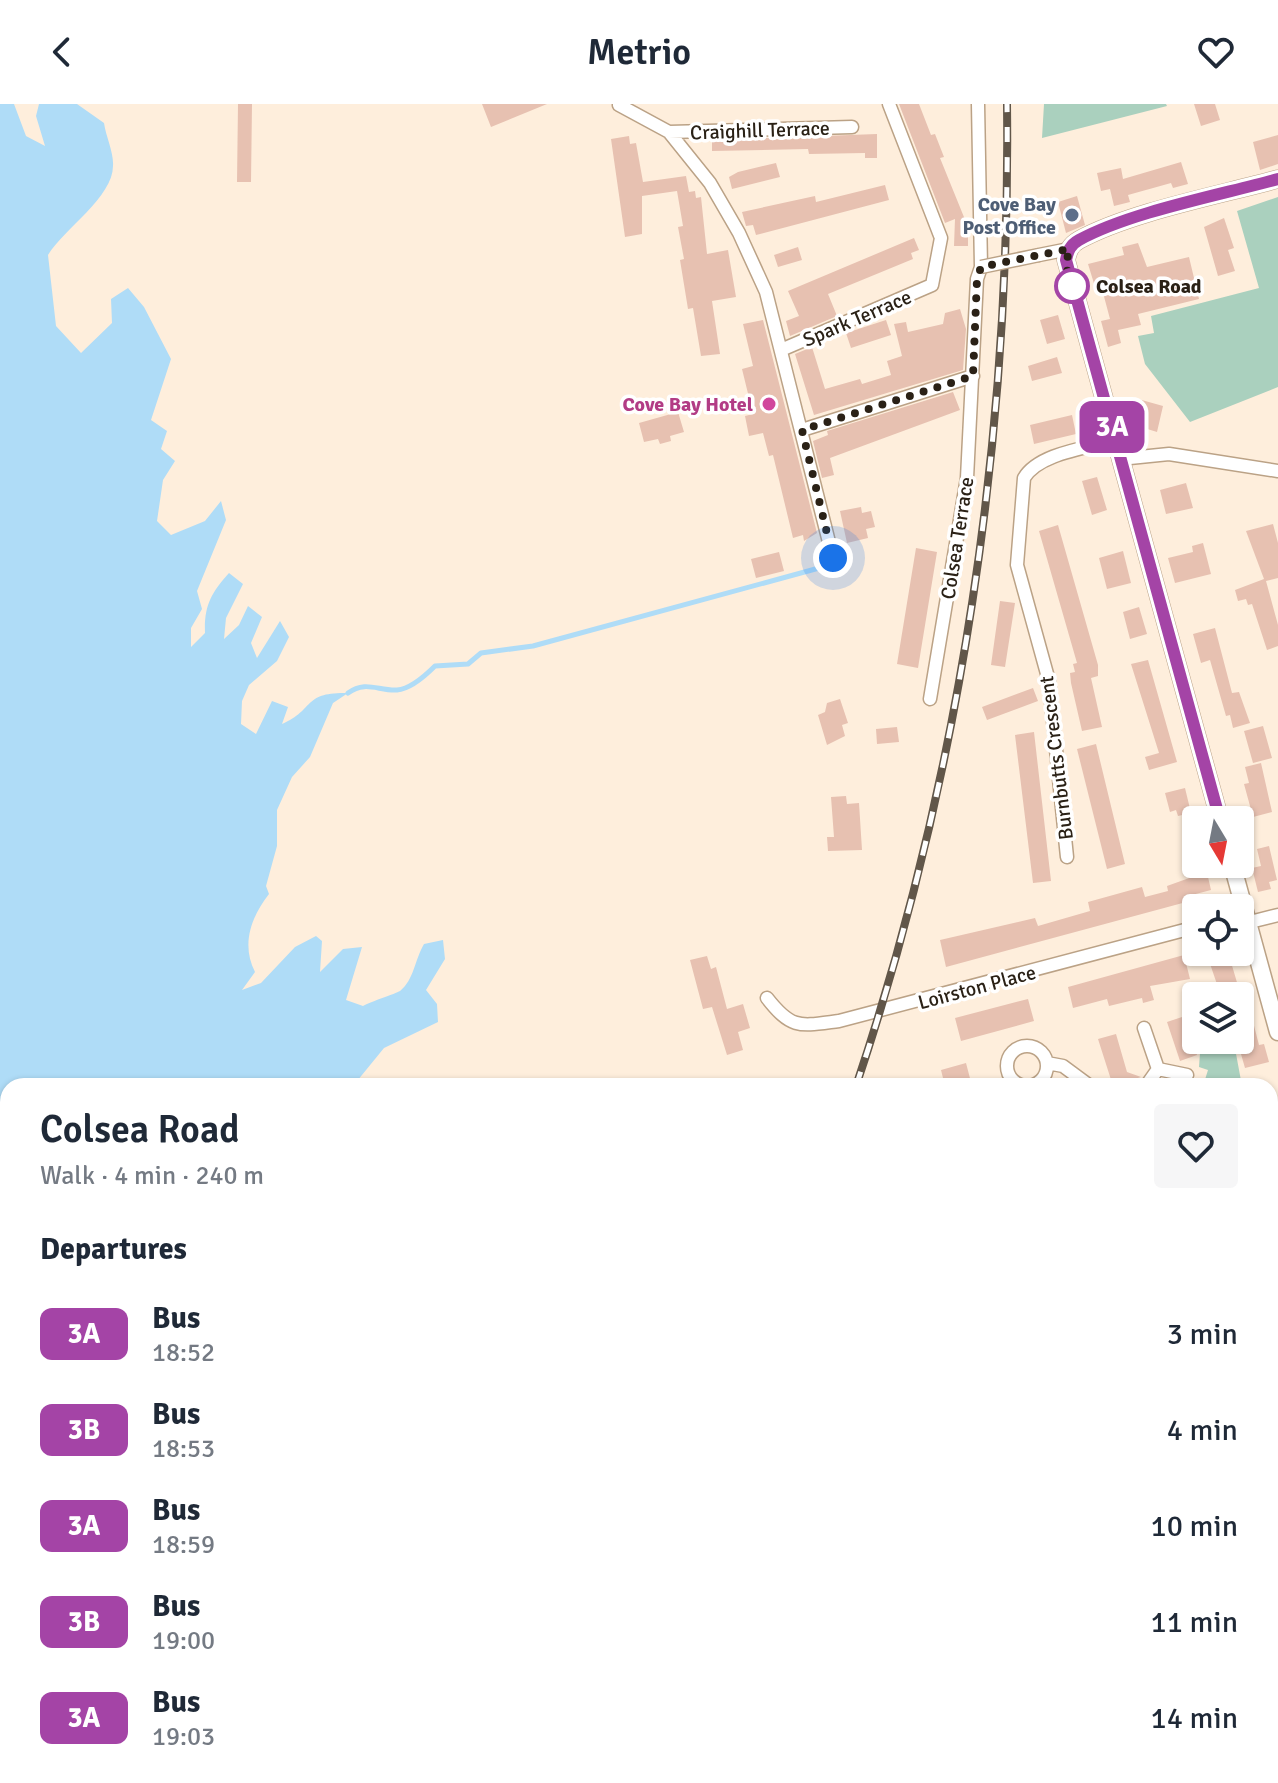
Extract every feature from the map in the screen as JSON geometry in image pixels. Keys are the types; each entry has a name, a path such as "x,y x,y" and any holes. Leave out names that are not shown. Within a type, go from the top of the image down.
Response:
{"street":[{"name":"Spark Terrace","path":"781,350 932,285 941,238 889,104"},
{"path":"802,430 973,376 977,279 981,267 978,104"},
{"path":"620,105 669,132 710,183 730,214 766,292 833,558"},
{"name":"Craighill Terrace","path":"669,132 842,123"},
{"path":"981,267 1069,249 1079,240 1130,221 1278,179"},
{"path":"1069,249 1066,266 1216,806"},
{"name":"Colsea Terrace","path":"930,699 967,478 973,376"},
{"name":"Burnbutts Crescent","path":"1067,857 1049,681 1017,565 1024,478 1030,467 1044,461 1115,440"},
{"path":"1120,459 1169,454 1278,471"},
{"path":"1254,918 1278,915"},
{"name":"Loirston Place","path":"767,998 785,1021 801,1026 839,1021 1182,931"},
{"path":"1254,952 1278,1032"},
{"path":"1144,1028 1158,1069"},
{"path":"1047,1063 1063,1066 1079,1078"},
{"path":"1158,1069 1187,1075"},
{"path":"1152,1078 1158,1069"}],"green space":[{"path":"1044,104 1166,104 1167,106 1042,138"},
{"path":"1278,197 1278,387 1190,422 1145,364 1138,336 1154,333 1151,316 1259,288 1237,211"},
{"path":"1200,1054 1236,1054 1241,1078 1206,1078 1208,1070 1199,1067"}],"water":[{"path":"0,104 14,104 26,136 45,146 36,116 39,104 77,104 104,123 113,166 111,178 97,201 48,255 56,326 81,353 112,323 111,299 128,288 144,307 171,359 151,420 167,431 161,449 175,461 163,480 157,521 171,535 205,521 221,501 226,520 197,591 202,609 191,628 191,647 205,633 210,600 229,573 243,584 226,618 224,639 239,625 248,606 262,617 251,643 257,658 280,621 289,637 277,661 249,685 242,701 241,724 256,734 272,701 288,707 282,724 316,698 348,693 333,703 310,757 292,777 277,810 277,846 266,886 269,894 257,912 250,932 249,952 255,972 242,990 261,983 295,947 316,936 322,941 320,972 343,949 362,947 346,1000 363,1006 405,986 424,944 443,940 445,959 426,990 437,1004 438,1022 384,1048 360,1078 0,1078"}],"building":[{"path":"238,104 252,104 251,182 237,182"},
{"path":"482,104 547,104 491,127"},
{"path":"899,104 919,104 931,135 935,134 944,157 940,158 968,227 968,246 954,246 955,219 945,223"},
{"path":"1194,104 1215,104 1220,120 1201,126"},
{"path":"877,134 877,158 865,158 865,153 809,154 808,149 712,151 712,140"},
{"path":"1278,135 1278,164 1260,170 1253,142"},
{"path":"629,136 630,144 636,143 643,182 686,176 689,192 695,191 696,198 701,197 707,254 728,250 736,297 712,301 720,354 701,356 693,308 688,309 680,260 684,259 678,227 683,226 677,191 642,196 642,234 625,237 611,139"},
{"path":"1181,162 1188,184 1173,188 1171,183 1128,195 1130,202 1114,206 1110,189 1101,191 1097,173 1121,168 1123,179"},
{"path":"776,163 780,177 732,189 729,177"},
{"path":"885,185 889,200 756,235 753,225 746,226 742,212 815,196 816,202"},
{"name":"Cove Bay Post Office","path":"1077,196 1085,225 1066,233 1058,202"},
{"path":"1224,218 1234,248 1228,250 1235,271 1218,276 1204,227"},
{"path":"914,238 919,250 911,253 913,259 828,294 837,316 790,336 786,321 799,316 788,291"},
{"path":"1138,243 1147,267 1189,257 1199,299 1138,314 1141,325 1118,330 1121,343 1108,347 1101,321 1110,319 1102,289 1096,290 1088,264 1124,255 1122,247"},
{"path":"798,247 802,260 778,267 774,255"},
{"path":"960,309 966,329 963,370 814,415 795,354 812,347 825,389 860,379 862,384 891,375 887,361 902,356 894,324 906,322 908,332 943,324 945,313"},
{"path":"1058,315 1065,339 1047,344 1040,320"},
{"path":"763,320 817,533 804,541 803,535 793,538 773,455 769,456 763,433 749,436 745,416 753,414 742,369 753,366 743,324"},
{"path":"886,320 891,335 851,348 846,333"},
{"path":"1057,357 1062,373 1032,381 1028,366"},
{"path":"953,392 960,410 830,458 834,475 822,478 813,441 828,435 827,431"},
{"path":"1131,397 1163,406 1157,432 1128,423"},
{"path":"678,412 684,432 670,436 671,441 660,444 658,439 644,442 639,423"},
{"path":"1072,415 1076,434 1034,444 1030,425"},
{"path":"1097,477 1107,510 1092,515 1082,481"},
{"path":"1186,483 1193,508 1166,514 1160,490"},
{"path":"861,507 862,513 871,511 875,527 866,529 868,538 847,543 840,511"},
{"path":"1273,524 1278,543 1278,578 1266,581 1278,625 1278,646 1267,650 1252,604 1248,605 1246,599 1238,601 1235,590 1264,579 1246,531"},
{"path":"1058,525 1098,665 1098,676 1091,678 1102,727 1082,731 1070,673 1075,672 1073,664 1077,663 1039,531"},
{"path":"1203,543 1211,574 1175,583 1168,558 1193,552 1192,546"},
{"path":"916,548 937,552 918,668 897,664"},
{"path":"1123,551 1131,583 1107,589 1099,558"},
{"path":"779,552 784,571 756,578 751,559"},
{"path":"1000,601 1015,603 1005,667 991,665"},
{"path":"1139,607 1147,634 1130,639 1123,612"},
{"path":"1215,628 1232,693 1239,692 1250,723 1233,728 1230,715 1226,716 1210,660 1201,663 1193,634"},
{"path":"1148,660 1177,762 1149,770 1145,757 1159,753 1131,664"},
{"path":"1033,688 1038,701 987,720 982,707"},
{"path":"840,699 848,723 842,725 845,736 827,745 818,715 825,712 827,703"},
{"path":"1263,726 1272,758 1253,763 1244,731"},
{"path":"897,727 899,742 877,744 876,729"},
{"path":"1034,732 1051,881 1033,883 1015,735"},
{"path":"1096,744 1125,864 1107,869 1077,749"},
{"path":"1261,763 1272,812 1254,817 1254,806 1250,806 1244,784 1249,783 1245,767"},
{"path":"1185,788 1189,806 1182,806 1182,815 1178,816 1176,810 1170,812 1165,793"},
{"path":"846,796 847,804 859,803 862,850 828,851 827,837 834,837 831,797"},
{"path":"1269,846 1277,880 1269,882 1271,889 1258,892 1254,876 1254,868 1261,866 1257,849"},
{"path":"1189,878 1208,878 1211,890 1182,894 1182,903 946,967 940,940 1035,918 1038,926 1090,911 1088,902 1142,887 1145,897 1168,891 1167,886"},
{"path":"707,956 711,969 716,967 727,1009 743,1004 750,1028 738,1032 743,1050 727,1055 712,1007 703,1009 690,960"},
{"path":"1182,956 1182,966 1187,966 1190,979 1150,986 1154,1000 1143,1003 1142,998 1109,1006 1107,999 1073,1008 1068,987"},
{"path":"1211,966 1232,966 1237,982 1216,982"},
{"path":"1028,999 1034,1021 961,1041 955,1018"},
{"path":"1182,1017 1182,1054 1197,1055 1180,1061 1167,1022"},
{"path":"1254,1026 1259,1045 1264,1044 1269,1062 1245,1068 1241,1054 1254,1054"},
{"path":"1116,1034 1127,1072 1141,1077 1110,1078 1098,1039"},
{"path":"966,1063 970,1078 943,1078 941,1070"}],"waterway":[{"path":"348,693 361,687 402,689 418,681 435,666 468,664 481,653 533,646 830,565"}],"railway":[{"path":"859,1078 893,968 924,847 951,725 972,601 989,477 1000,352 1006,228 1007,104"}],"bus line":[{"name":"3A","path":"1216,806 1066,260 1069,249 1079,240 1130,221 1278,179"}],"place":[{"name":"Cove Bay Post Office","path":"1072,215"},
{"name":"Colsea Road","path":"1072,286"},
{"name":"Cove Bay Hotel","path":"769,404"}],"route":[{"path":"833,558 802,430 973,376 977,279 981,267 1069,249 1066,266 1074,295 1072,286"}]}
